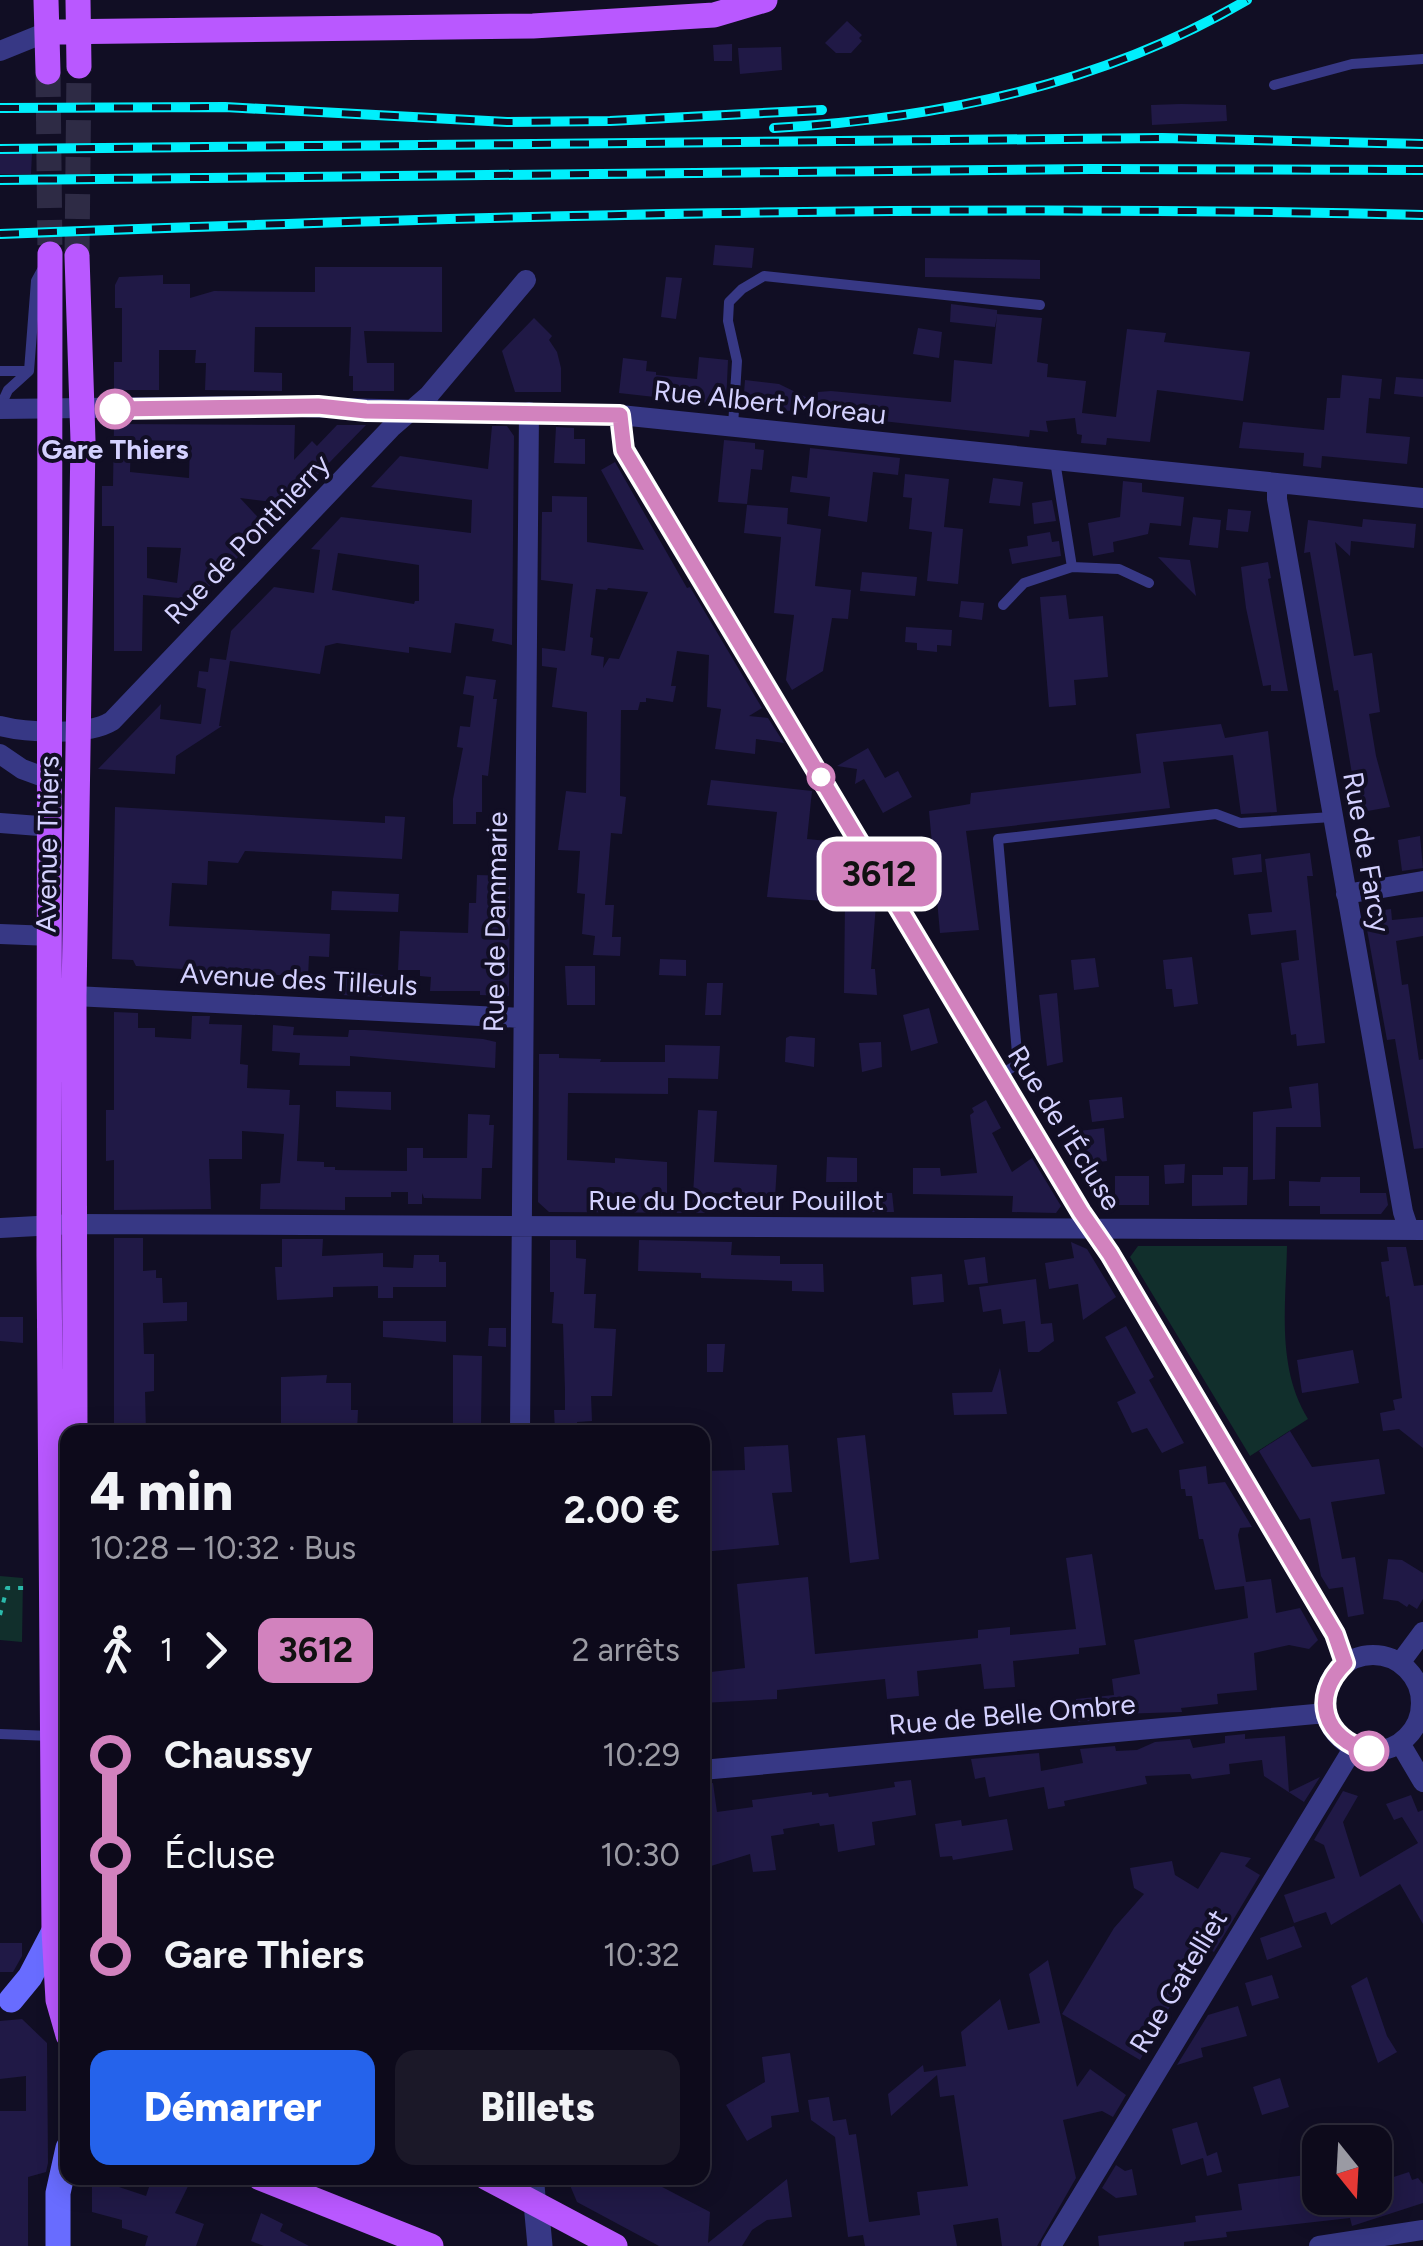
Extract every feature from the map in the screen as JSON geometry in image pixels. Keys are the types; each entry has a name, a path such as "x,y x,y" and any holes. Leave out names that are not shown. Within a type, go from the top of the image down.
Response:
{"main road":[{"path":"46,0 48,72"},
{"path":"78,0 78,66"},
{"path":"47,32 533,26 714,16 765,0"},
{"name":"Avenue Thiers","path":"50,254 39,370 50,409 51,936 75,1425"},
{"name":"Avenue Thiers","path":"60,1977 54,1931 51,1590 62,1225 74,996 83,398 78,256"},
{"path":"5,2000 30,1977 54,1931"},
{"path":"5,2000 60,2000"},
{"path":"58,2246 60,2184"},
{"path":"278,2185 431,2246"},
{"path":"535,2190 616,2246"}],"street":[{"path":"0,51 47,32"},
{"name":"Rue de Ponthierry","path":"79,729 103,726 112,720 429,394 526,280"},
{"name":"Rue Albert Moreau","path":"0,408 50,409 83,398 247,409 259,406 620,415 1423,498"},
{"name":"Rue de Dammarie","path":"520,1425 529,412"},
{"name":"Rue de l'Écluse","path":"620,415 624,450 1094,1228 1335,1634 1345,1663"},
{"name":"Rue de Farcy","path":"1277,483 1276,499 1403,1212 1416,1230"},
{"path":"0,726 19,731 79,729"},
{"path":"0,754 22,769 52,780"},
{"path":"0,823 52,827"},
{"path":"1346,894 1423,881"},
{"path":"0,934 51,936"},
{"name":"Avenue des Tilleuls","path":"74,996 522,1018"},
{"name":"Rue du Docteur Pouillot","path":"0,1228 62,1225 1416,1230"},
{"path":"1400,1663 1423,1632"},
{"path":"1373,1654 1400,1663 1418,1685 1422,1699 1417,1724 1400,1743 1385,1749 1369,1751 1354,1747 1332,1727 1326,1713 1328,1685 1345,1663 1373,1654"},
{"name":"Rue de Belle Ombre","path":"710,1769 1326,1713"},
{"path":"1400,1743 1423,1782"},
{"name":"Rue Gatelliet","path":"1051,2246 1354,1747"},
{"path":"535,2190 540,2246"},
{"path":"1319,2246 1423,2230"}],"lane":[{"path":"1274,85 1352,64 1423,59"},
{"path":"733,426 736,361 728,322 729,302 742,288 764,276 1040,305"},
{"path":"0,408 8,390 39,370"},
{"path":"0,372 73,372 83,398"},
{"path":"1055,460 1072,567"},
{"path":"1003,604 1024,583 1072,567 1119,569 1149,582"},
{"path":"1000,1075 1018,1064 998,839 1216,814 1240,823 1334,816"},
{"path":"0,1734 52,1736"}],"path":[{"path":"0,1616 7,1588 51,1590"}],"green space":[{"path":"1138,1246 1287,1246 1287,1357 1298,1399 1308,1419 1250,1456 1130,1257"},
{"path":"0,1576 23,1578 22,1642 0,1640"}],"building":[{"path":"847,21 862,35 862,41 851,53 836,53 825,43"},
{"path":"732,44 732,61 714,61 713,45"},
{"path":"781,47 782,70 740,74 738,48"},
{"path":"1151,105 1226,105 1227,121 1152,125"},
{"path":"0,153 32,153 31,174 0,174"},
{"path":"715,245 754,248 752,268 713,265"},
{"path":"925,258 1040,260 1040,279 925,277"},
{"path":"315,267 442,267 442,332 364,331 367,363 394,363 394,391 353,391 353,376 349,376 351,327 255,327 254,372 282,373 282,391 205,390 206,363 195,363 196,350 159,350 159,390 114,390 114,362 122,362 122,308 115,308 119,277 163,275 163,284 190,284 190,298 214,291 315,292"},
{"path":"666,277 682,278 676,319 661,317"},
{"path":"951,304 1042,318 1037,362 1048,364 1047,377 1086,381 1082,413 1116,417 1127,329 1166,333 1164,342 1250,352 1243,401 1157,390 1150,442 1107,438 1106,445 1081,443 1075,418 1046,421 1048,432 1030,430 1029,437 743,406 745,380 779,384 816,402 818,392 831,391 951,402 954,360 992,364 997,315 995,327 950,322"},
{"path":"534,318 552,336 549,340 561,368 561,392 515,392 502,351"},
{"path":"918,328 942,332 939,358 913,354"},
{"path":"699,357 728,360 726,405 619,393 623,358 647,361 646,371 656,375 697,379"},
{"path":"1342,375 1382,379 1380,399 1369,398 1366,433 1410,437 1407,464 1322,456 1321,468 1303,466 1304,453 1239,448 1243,422 1324,430 1327,398 1340,398"},
{"path":"1396,377 1423,379 1423,397 1394,394"},
{"path":"114,424 295,425 294,460 312,441 317,446 337,425 366,425 289,504 240,498 267,527 209,587 194,585 192,599 143,595 142,651 114,651 114,526 102,526 102,486 113,486","holes":["131,440 190,441 189,478 130,472","147,547 181,548 177,583 147,578"]},
{"path":"492,426 507,426 514,436 512,645 492,641 494,629 455,623 451,653 409,647 409,653 337,643 325,646 320,674 230,661 222,726 176,756 175,774 98,769 161,704 160,719 201,724 206,689 197,687 199,671 208,672 210,658 226,660 231,631 274,587 314,593 320,550 311,549 341,517 471,533 472,500 371,487 400,456 488,469","holes":["338,553 419,565 419,601 414,604 332,590"]},
{"path":"556,427 574,428 574,439 585,439 585,464 554,463"},
{"path":"724,440 755,443 755,449 764,450 762,470 751,469 747,504 718,502"},
{"path":"810,448 900,458 898,475 873,472 867,522 828,516 830,497 790,492 792,476 807,478"},
{"path":"615,462 762,708 749,716 768,718 784,743 756,739 755,754 715,749 721,709 707,707 709,655 677,651 671,686 676,686 673,702 646,698 638,710 621,710 620,796 626,797 622,834 611,833 605,905 614,905 612,937 621,937 620,956 593,955 595,936 582,934 585,894 577,893 580,851 558,850 566,791 586,793 587,712 552,707 557,668 542,666 542,648 565,651 573,584 541,580 542,512 552,512 552,496 587,497 587,542 644,550 601,470","holes":["596,589 648,592 619,659 609,658 603,668 604,657 591,655"]},
{"path":"905,474 949,479 944,527 963,529 958,584 927,581 932,532 909,529 912,498 903,497"},
{"path":"993,478 1023,482 1020,506 989,503"},
{"path":"1123,481 1142,483 1142,492 1184,497 1181,526 1150,523 1148,534 1113,542 1114,552 1093,556 1088,523 1120,517"},
{"path":"1052,500 1056,521 1034,524 1032,503"},
{"path":"747,505 788,508 787,524 821,529 815,586 851,590 848,619 832,618 823,671 792,690 786,680 794,615 774,613 781,537 744,533"},
{"path":"1228,509 1251,511 1248,532 1226,530"},
{"path":"1193,517 1221,520 1218,548 1189,545"},
{"path":"1363,519 1416,524 1414,548 1351,541 1350,556 1335,542 1354,656 1372,653 1380,712 1369,714 1390,807 1362,812 1338,690 1334,691 1310,552 1304,553 1308,520 1362,527"},
{"path":"1050,532 1052,542 1059,541 1061,556 1012,564 1009,549 1028,546 1027,536"},
{"path":"1158,557 1190,560 1196,596 1177,577"},
{"path":"1268,562 1288,691 1271,691 1271,685 1263,686 1246,608 1241,567"},
{"path":"862,572 917,577 915,596 860,591"},
{"path":"1066,595 1069,619 1103,616 1108,677 1074,680 1076,705 1049,707 1040,597"},
{"path":"961,601 984,603 982,620 959,617"},
{"path":"906,627 952,630 951,646 937,645 937,652 917,650 917,643 905,642"},
{"path":"466,676 496,680 493,699 497,699 488,776 482,775 482,812 476,812 476,824 453,824 453,799 463,748 457,747 460,726 470,727 474,696 463,694"},
{"path":"1221,724 1225,738 1268,731 1277,812 1241,814 1233,755 1163,762 1170,808 966,831 979,930 940,933 929,811 970,804 971,793 1141,773 1136,734"},
{"path":"868,748 885,778 898,771 912,797 883,813 864,779 855,784 857,769 837,766"},
{"path":"711,780 812,791 807,839 828,841 828,848 847,849 855,863 852,903 767,897 777,812 707,805"},
{"path":"115,807 385,823 385,816 405,817 402,859 245,851 238,863 208,861 207,885 172,883 169,926 330,934 329,957 309,956 308,977 136,966 133,960 112,959"},
{"path":"1420,836 1423,868 1402,871 1398,840"},
{"path":"1310,853 1313,876 1307,876 1325,1043 1297,1046 1296,1034 1291,1035 1281,963 1299,960 1296,930 1251,935 1248,914 1272,912 1265,859"},
{"path":"1261,854 1262,872 1234,875 1232,858"},
{"path":"477,875 510,876 509,996 480,995 480,991 430,991 431,977 420,976 420,970 398,970 400,931 468,933 469,903 476,903"},
{"path":"332,891 399,894 398,912 331,910"},
{"path":"845,902 876,904 871,969 875,969 877,995 844,993"},
{"path":"1391,909 1392,920 1423,917 1423,936 1396,941 1402,985 1408,984 1419,1060 1423,1059 1423,1148 1414,1149 1395,1039 1387,1040 1364,913"},
{"path":"1192,957 1198,1004 1174,1007 1172,989 1166,989 1163,960"},
{"path":"1095,958 1099,987 1074,990 1071,960"},
{"path":"660,959 686,960 686,976 659,975"},
{"path":"565,966 595,966 595,1005 567,1005"},
{"path":"343,970 383,975 382,997 342,995"},
{"path":"707,983 723,983 721,1015 705,1015"},
{"path":"1057,993 1063,1062 1047,1066 1039,995"},
{"path":"929,1008 938,1043 911,1051 903,1015"},
{"path":"114,1012 138,1013 138,1028 155,1028 155,1037 191,1039 192,1016 210,1016 209,1024 242,1025 240,1064 248,1065 247,1088 290,1090 289,1105 300,1105 297,1161 324,1162 324,1167 335,1170 407,1171 407,1148 423,1148 423,1158 467,1158 468,1114 490,1115 489,1125 494,1125 492,1168 482,1168 481,1199 424,1198 422,1193 422,1204 408,1204 408,1192 391,1192 391,1197 345,1197 345,1210 260,1209 261,1184 280,1183 284,1134 242,1131 242,1159 209,1159 211,1209 114,1210 114,1160 106,1161 106,1110 114,1110"},
{"path":"273,1025 294,1027 293,1035 348,1037 349,1030 365,1030 483,1039 496,1042 495,1068 350,1056 350,1066 299,1065 300,1053 272,1051"},
{"path":"786,1038 815,1038 814,1067 785,1062"},
{"path":"881,1042 882,1067 862,1072 859,1043"},
{"path":"665,1045 720,1046 718,1079 668,1078 668,1094 568,1093 567,1160 667,1162 667,1211 692,1212 698,1110 717,1111 714,1162 777,1165 775,1198 713,1193 712,1213 549,1212 538,1202 539,1054 601,1059 600,1062 665,1062"},
{"path":"1318,1083 1321,1127 1276,1127 1275,1179 1253,1180 1253,1112 1292,1108 1289,1087"},
{"path":"336,1091 391,1092 391,1110 336,1107"},
{"path":"1122,1097 1124,1118 1092,1122 1089,1100"},
{"path":"986,1100 1001,1128 992,1133 1012,1172 1032,1158 1061,1206 1056,1213 1012,1212 1013,1196 913,1194 913,1168 940,1168 941,1176 977,1173 970,1115 974,1112 972,1108"},
{"path":"1104,1128 1107,1161 1083,1164 1079,1131"},
{"path":"827,1157 857,1158 857,1182 826,1182"},
{"path":"1185,1164 1184,1183 1165,1184 1164,1165"},
{"path":"1223,1167 1248,1167 1247,1205 1192,1206 1192,1175 1223,1175"},
{"path":"1115,1176 1149,1176 1149,1205 1115,1205"},
{"path":"1321,1177 1360,1177 1360,1193 1386,1193 1388,1205 1381,1214 1320,1214 1320,1206 1289,1206 1289,1181 1320,1182"},
{"path":"866,1193 892,1193 894,1212 866,1212"},
{"path":"114,1238 143,1238 143,1271 156,1270 156,1278 162,1278 163,1303 187,1302 187,1321 143,1323 144,1354 154,1354 154,1391 145,1392 146,1425 114,1425"},
{"path":"282,1239 323,1239 322,1256 383,1253 383,1267 413,1268 414,1255 439,1255 439,1262 446,1262 446,1287 393,1287 393,1298 378,1298 378,1286 333,1287 333,1297 277,1300 275,1267 282,1267"},
{"path":"550,1240 576,1240 576,1258 586,1259 584,1294 596,1294 594,1328 616,1329 612,1396 591,1396 592,1421 577,1425 555,1425 554,1410 565,1410 563,1324 552,1323 554,1292 550,1292"},
{"path":"639,1240 732,1242 731,1255 780,1256 780,1264 823,1264 824,1292 792,1291 792,1281 638,1271"},
{"path":"1071,1242 1087,1249 1116,1297 1083,1320 1078,1284 1049,1289 1045,1263 1074,1258"},
{"path":"1387,1247 1406,1247 1414,1286 1423,1285 1423,1448 1399,1429 1383,1431 1380,1413 1395,1410 1393,1400 1402,1398 1381,1262 1389,1261"},
{"path":"985,1257 988,1283 968,1285 964,1260"},
{"path":"942,1274 944,1302 913,1305 911,1277"},
{"path":"1036,1279 1041,1324 1052,1323 1054,1341 1039,1352 1028,1352 1025,1321 1003,1324 1001,1309 983,1312 979,1287"},
{"path":"0,1317 23,1317 23,1343 0,1341"},
{"path":"383,1321 446,1321 446,1342 383,1337"},
{"path":"1126,1326 1154,1377 1149,1380 1184,1443 1162,1453 1147,1428 1132,1433 1117,1402 1136,1393 1105,1337"},
{"path":"489,1328 506,1328 506,1347 488,1346"},
{"path":"707,1344 725,1344 723,1372 707,1372"},
{"path":"1353,1350 1359,1383 1302,1393 1297,1360"},
{"path":"453,1355 482,1356 481,1425 453,1425"},
{"path":"1000,1368 1007,1414 954,1415 952,1393 992,1392"},
{"path":"327,1375 326,1383 351,1383 351,1410 358,1410 357,1425 281,1425 281,1377"},
{"path":"1290,1431 1312,1467 1379,1459 1385,1494 1331,1502 1342,1559 1355,1557 1364,1614 1348,1617 1343,1587 1329,1589 1321,1576 1310,1518 1300,1520 1259,1451"},
{"path":"865,1435 879,1559 850,1563 837,1438"},
{"path":"788,1445 792,1492 772,1493 779,1545 710,1551 710,1471 745,1470 744,1447"},
{"path":"1206,1466 1208,1484 1225,1482 1252,1527 1240,1528 1238,1535 1246,1582 1271,1579 1276,1613 1300,1608 1318,1640 1309,1649 1289,1645 1254,1653 1257,1690 1217,1694 1218,1704 1181,1708 1182,1712 1117,1714 1110,1715 1111,1719 1078,1722 1076,1699 1114,1695 1112,1679 1140,1674 1134,1640 1248,1618 1244,1586 1215,1590 1203,1539 1199,1539 1192,1496 1186,1496 1185,1489 1181,1489 1179,1470"},
{"path":"1092,1554 1106,1645 1079,1648 1079,1654 1013,1661 1015,1687 984,1689 981,1664 917,1671 919,1696 887,1699 885,1679 777,1690 777,1699 710,1703 710,1672 745,1668 737,1584 808,1577 815,1654 978,1638 978,1630 1010,1627 1010,1635 1076,1629 1066,1558"},
{"path":"1388,1559 1402,1560 1423,1573 1423,1599 1417,1609 1383,1599"},
{"path":"1245,1734 1245,1739 1285,1736 1289,1792 1320,1777 1304,1802 1264,1776 1262,1760 1229,1764 1230,1774 1192,1779 1190,1774 1145,1776 1147,1784 1064,1801 1065,1806 1048,1809 1044,1787 989,1797 985,1777 975,1779 971,1759 1039,1753 1041,1771 1083,1763 1080,1749 1115,1746 1116,1751 1137,1750 1155,1742 1190,1739 1193,1748 1225,1743 1225,1736"},
{"path":"911,1780 916,1815 872,1822 875,1845 838,1852 834,1824 819,1823 783,1829 784,1834 771,1836 776,1870 753,1872 750,1854 711,1866 710,1783 717,1812 753,1807 752,1800 812,1792 828,1793 829,1797 895,1787 894,1782"},
{"path":"1343,1791 1358,1796 1343,1822 1360,1877 1418,1843 1402,1817 1394,1820 1386,1804 1411,1795 1418,1812 1423,1810 1423,1924 1400,1884 1331,1925 1326,1912 1294,1923 1284,1895 1335,1878 1324,1845 1314,1840"},
{"path":"1007,1819 1013,1850 953,1860 952,1856 940,1857 935,1824 961,1820 962,1826"},
{"path":"1221,1852 1251,1858 1245,1866 1260,1875 1214,1952 1204,1946 1140,2060 1062,2014 1114,1928 1144,1894 1134,1888 1130,1868 1172,1861 1175,1875 1198,1889"},
{"path":"1294,1926 1302,1947 1267,1960 1260,1938"},
{"path":"0,1943 22,1943 22,1956 13,1972 0,1972"},
{"path":"1048,1960 1077,2087 1090,2069 1126,2095 1113,2117 1102,2111 1063,2120 1076,2178 1037,2246 1002,2246 998,2218 953,2225 957,2246 865,2246 863,2235 848,2237 835,2137 811,2120 808,2100 829,2097 833,2121 846,2119 849,2135 856,2134 869,2222 920,2215 917,2192 968,2186 954,2095 940,2097 937,2075 891,2116 888,2094 923,2065 924,2072 966,2066 961,2032 1000,1999 1008,2030 1040,2023 1029,1974"},
{"path":"1272,1975 1279,1998 1252,2006 1245,1983"},
{"path":"1367,1977 1387,2036 1397,2052 1378,2063 1351,1986"},
{"path":"1238,2006 1247,2036 1201,2048 1203,2057 1177,2065 1208,2015"},
{"path":"22,2019 47,2043 48,2163 46,2172 28,2177 28,2246 0,2246 0,2111 26,2111 26,2076 0,2079 0,2021"},
{"path":"790,2053 799,2112 771,2116 772,2127 747,2141 726,2105 765,2082 762,2057"},
{"path":"1280,2078 1289,2107 1262,2115 1253,2087"},
{"path":"1197,2122 1207,2156 1217,2152 1222,2172 1207,2176 1203,2158 1181,2165 1172,2129"},
{"path":"1116,2165 1125,2171 1132,2169 1137,2195 1116,2198 1102,2188"},
{"path":"1409,2172 1412,2180 1418,2178 1423,2184 1423,2203 1392,2213 1392,2178"},
{"path":"1302,2175 1302,2215 1386,2215 1352,2226 1350,2218 1226,2232 1227,2237 1184,2242 1184,2246 1099,2246 1098,2236 1196,2222 1195,2216 1242,2210 1238,2184"},
{"path":"787,2179 792,2217 767,2220 752,2230 742,2246 659,2246 577,2202 570,2185 658,2185 710,2212 708,2243"},
{"path":"92,2185 113,2185 146,2196 150,2185 189,2185 175,2213 204,2224 196,2246 145,2246 148,2236 122,2228 122,2220 92,2212"},
{"path":"261,2213 283,2224 280,2231 309,2246 264,2246 251,2241"}],"tunnel":[{"path":"77,256 79,66"},
{"path":"48,72 50,254"}],"railway":[{"path":"774,128 897,116 1018,92 1136,54 1247,0"},
{"path":"0,108 225,107 507,122 822,110"},
{"path":"0,149 1162,138 1423,144"},
{"path":"0,180 1091,169 1423,170"},
{"path":"0,234 712,213 1067,210 1423,215"}],"bus line":[{"name":"3612","path":"115,409 318,406 366,411 620,415 624,450 1335,1634 1345,1663 1328,1685 1326,1713 1341,1738 1369,1751"}],"place":[{"name":"Gare Thiers","path":"115,409"}]}
